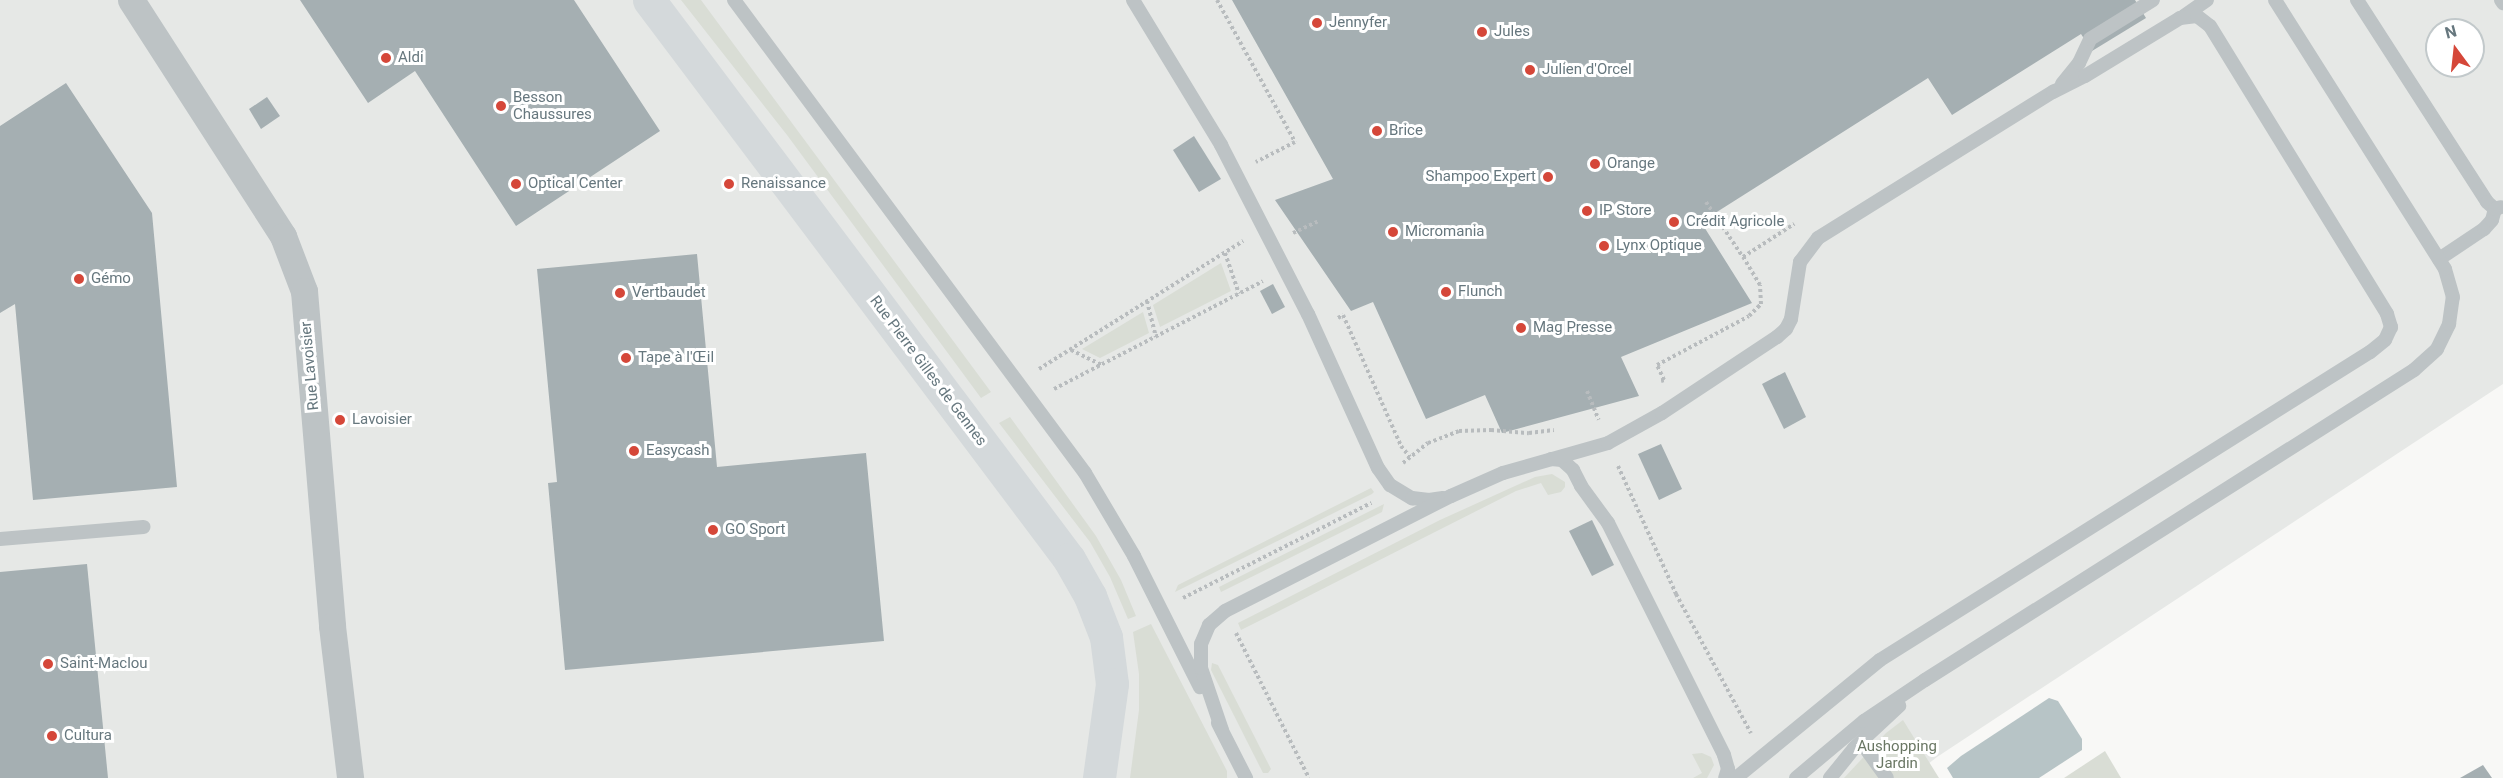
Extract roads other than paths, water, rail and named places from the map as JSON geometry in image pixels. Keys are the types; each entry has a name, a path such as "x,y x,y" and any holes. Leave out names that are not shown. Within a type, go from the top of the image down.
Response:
{"street":[{"name":"Rue Lavoisier","path":"131,0 283,236 304,291 332,626 350,778"},
{"name":"Rue Pierre Gilles de Gennes","path":"649,0 1069,559 1085,587 1106,637 1113,684 1099,778"}],"lane":[{"path":"734,0 1085,473 1108,508 1246,778"},
{"path":"1133,0 1221,145 1285,270 1378,468 1390,485 1412,498 1429,500 1451,496"},
{"path":"2053,92 2069,78 2090,39 2153,0"},
{"path":"1796,778 1864,721 1924,680 2414,370 2437,349 2449,324 2453,297 2445,269 2275,0"},
{"path":"2357,0 2487,202 2499,208 2484,229 2439,259"},
{"path":"1222,730 1201,668 1201,645 1209,624 1225,610 1451,496 1503,473 1608,443 1662,413 1777,338 1791,319 1800,262 1818,238 2053,92 2095,70 2180,18 2200,2 2210,26 2387,314 2391,327 2385,340 2338,373 1880,660 1736,778"},
{"path":"2180,18 2197,16 2210,26"},
{"path":"1548,459 1562,460 1574,470 1581,486 1608,523 1725,755 1728,770 1725,778"},
{"path":"0,539 142,527"},
{"path":"1830,778 1861,742 1924,680"},
{"path":"1861,742 1887,778"}],"place":[{"name":"Jennyfer","path":"1317,23"},
{"name":"Jules","path":"1482,32"},
{"name":"Aldi","path":"386,58"},
{"name":"Julien d'Orcel","path":"1530,70"},
{"name":"Besson Chaussures","path":"501,106"},
{"name":"Brice","path":"1377,131"},
{"name":"Orange","path":"1595,164"},
{"name":"Shampoo Expert","path":"1548,177"},
{"name":"Optical Center","path":"516,184"},
{"name":"Renaissance","path":"729,184"},
{"name":"IP Store","path":"1587,211"},
{"name":"Crédit Agricole","path":"1674,222"},
{"name":"Micromania","path":"1393,232"},
{"name":"Lynx Optique","path":"1604,246"},
{"name":"Gémo","path":"79,279"},
{"name":"Flunch","path":"1446,292"},
{"name":"Vertbaudet","path":"620,293"},
{"name":"Mag Presse","path":"1521,328"},
{"name":"Tape à l'Œil","path":"626,358"},
{"name":"Lavoisier","path":"340,420"},
{"name":"Easycash","path":"634,451"},
{"name":"GO Sport","path":"713,530"},
{"name":"Saint-Maclou","path":"48,664"},
{"name":"Cultura","path":"52,736"}],"park label":[{"name":"Aushopping Jardin","path":"1897,754"}]}
